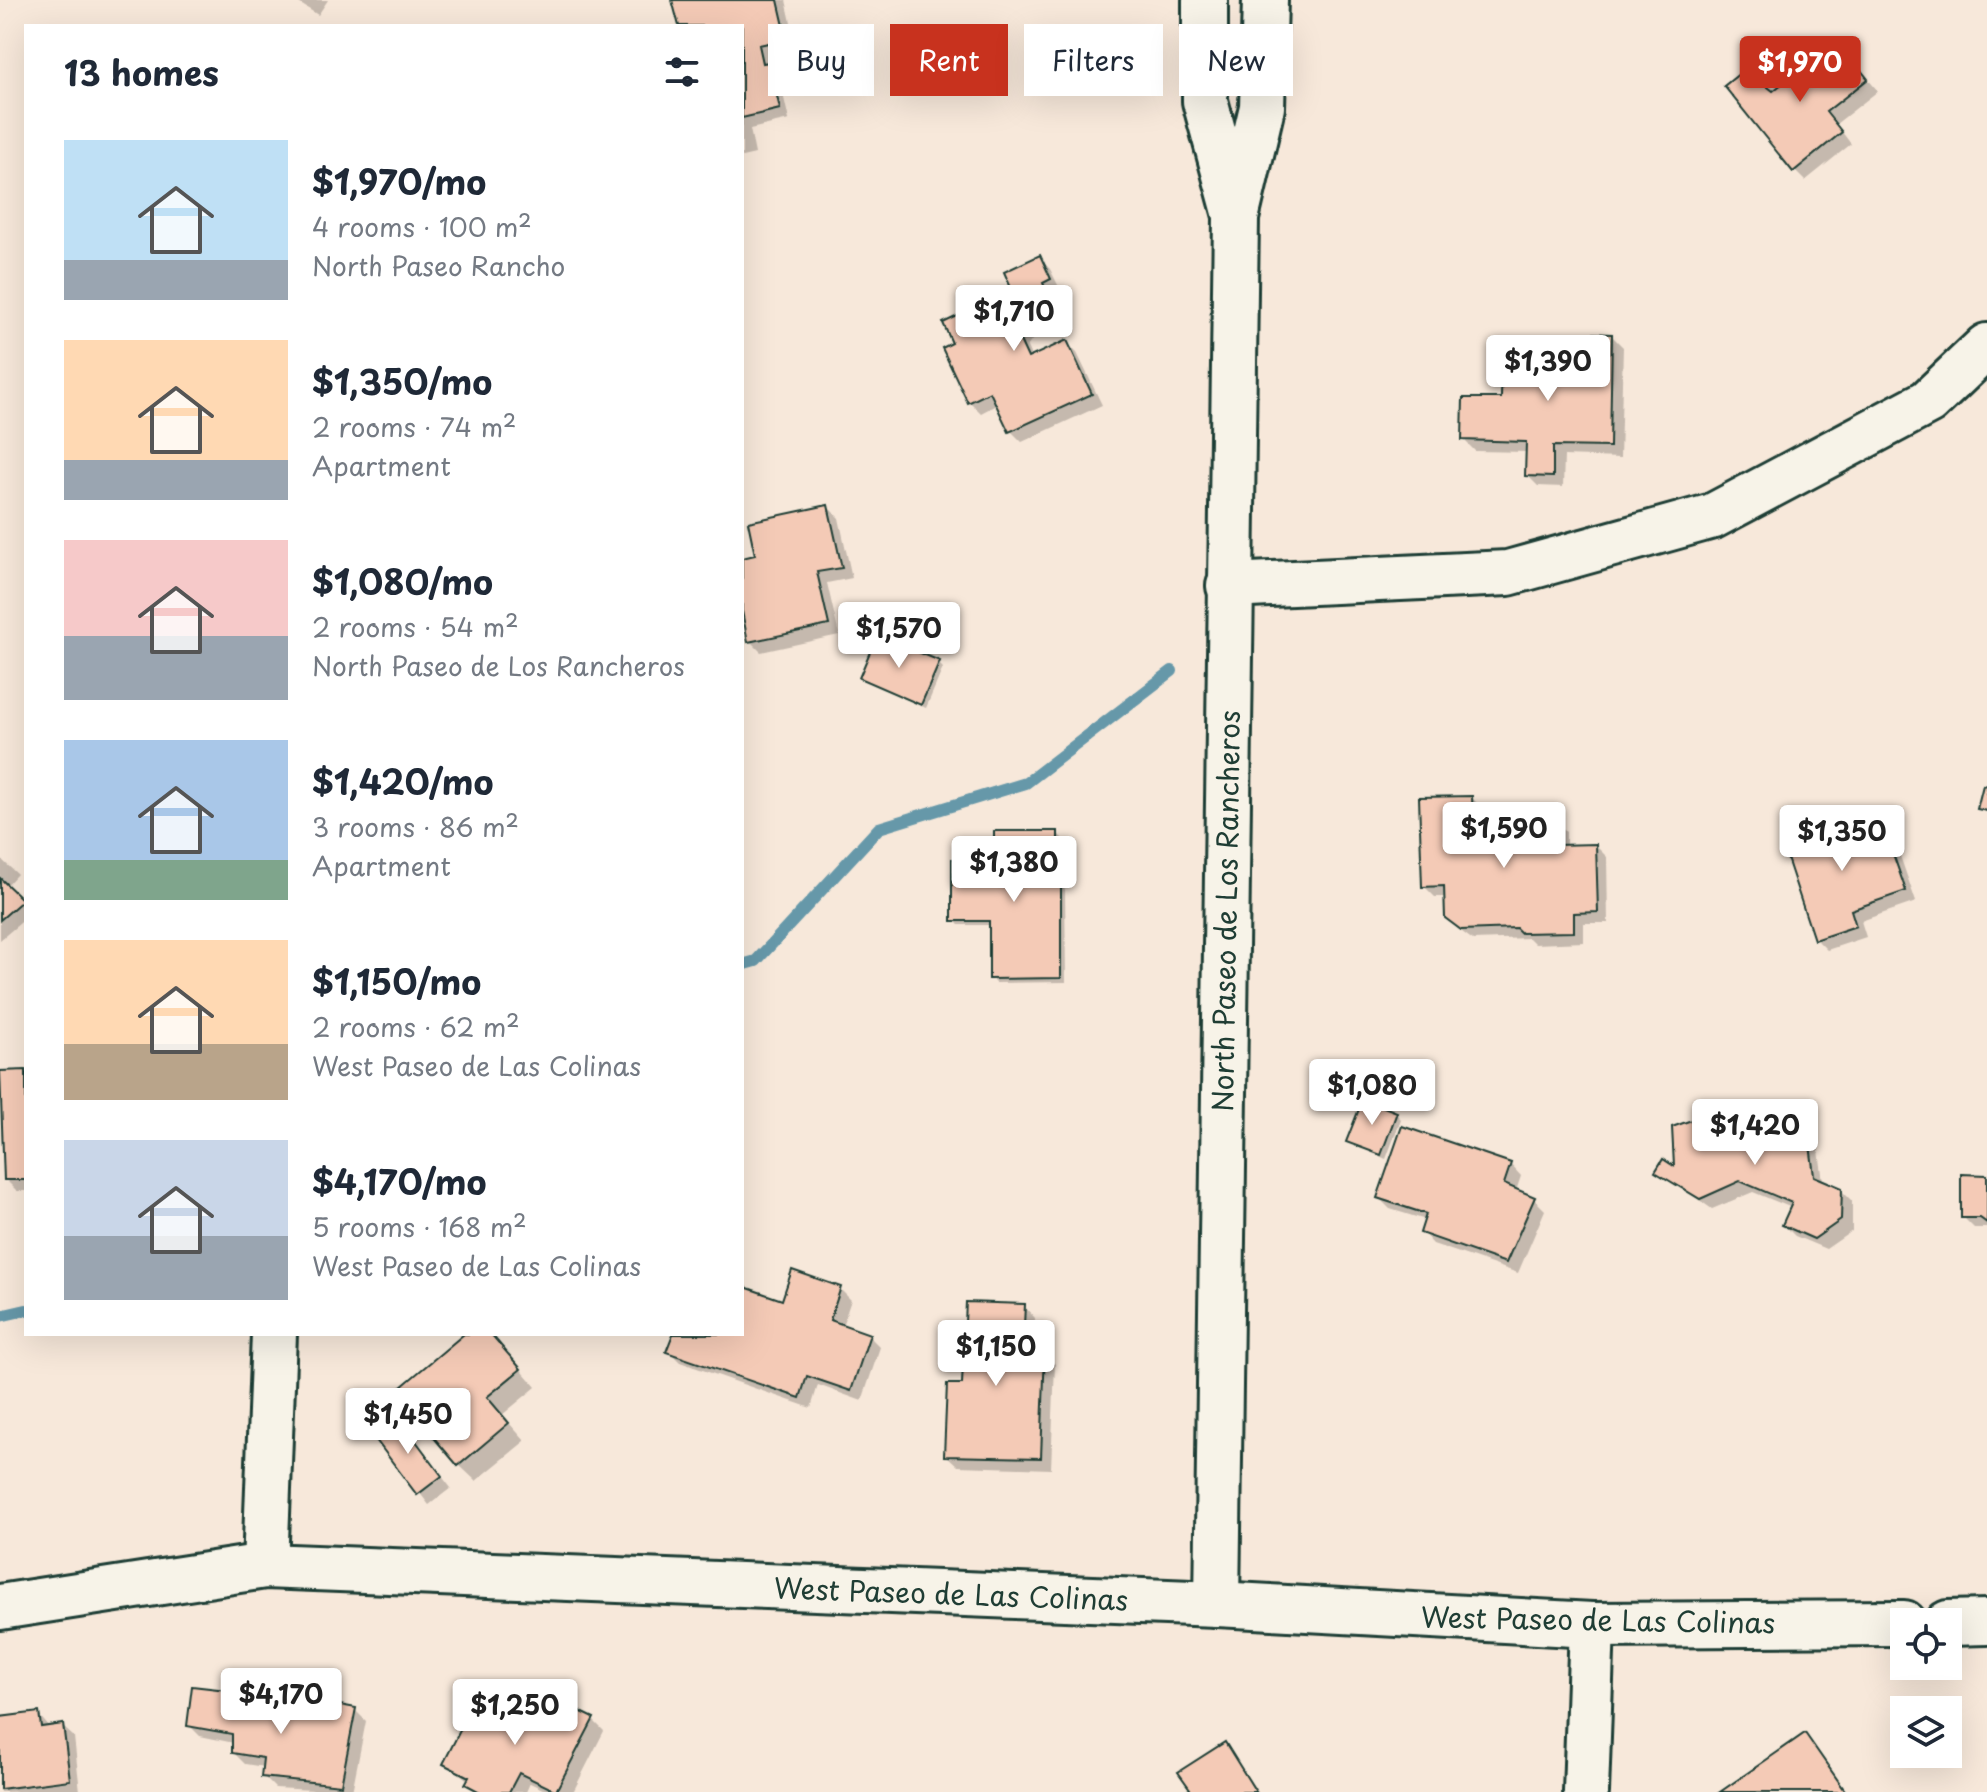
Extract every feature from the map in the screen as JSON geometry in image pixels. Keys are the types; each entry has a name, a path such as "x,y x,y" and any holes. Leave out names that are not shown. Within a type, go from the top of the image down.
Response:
{"street":[{"name":"North Paseo de Los Rancheros","path":"1205,0 1205,101 1236,218"},
{"name":"North Paseo de Los Rancheros","path":"1217,1604 1236,218 1262,107 1265,0"},
{"path":"1229,586 1508,573 1713,516 1928,402 1987,346"},
{"path":"265,1566 274,1336"},
{"name":"West Paseo de Las Colinas","path":"0,1607 265,1566 1217,1604 1592,1625 1890,1623"},
{"path":"1962,1623 1987,1622"},
{"path":"1586,1792 1592,1625"}],"building":[{"path":"672,0 778,0 784,24 768,24 768,43 759,45 763,63 768,62 768,96 777,96 780,109 744,118 744,24 678,24"},
{"path":"1837,40 1868,79 1826,112 1842,132 1793,172 1724,86 1745,69 1773,91"},
{"path":"1040,255 1051,279 1043,283 1053,306 1029,318 1017,334 1028,358 1067,340 1092,394 1009,432 990,392 968,403 942,348 952,343 943,323 1012,290 1004,272"},
{"path":"1578,333 1612,334 1610,447 1553,446 1553,477 1525,476 1526,442 1462,440 1463,398 1501,398 1502,355 1577,356"},
{"path":"828,505 842,568 817,572 829,625 748,642 744,621 744,558 755,555 748,522"},
{"path":"877,635 940,661 921,705 859,678"},
{"path":"1983,785 1987,786 1987,811 1977,809"},
{"path":"1472,796 1473,821 1555,819 1556,845 1596,844 1598,912 1574,913 1574,932 1521,933 1516,928 1461,930 1445,918 1444,886 1422,887 1419,797"},
{"path":"1879,814 1906,891 1851,910 1856,926 1814,940 1781,840 1815,829 1819,842 1828,839 1826,832"},
{"path":"994,831 1058,831 1058,869 1036,869 1036,882 1061,882 1061,978 989,979 989,921 952,921 952,859 994,859"},
{"path":"0,878 23,900 0,920"},
{"path":"24,1070 24,1180 4,1180 0,1071"},
{"path":"1363,1099 1397,1112 1381,1155 1346,1142"},
{"path":"1717,1111 1745,1129 1783,1116 1808,1129 1814,1176 1842,1188 1841,1220 1814,1239 1782,1225 1792,1203 1740,1181 1700,1199 1655,1172 1663,1159 1674,1166 1672,1127"},
{"path":"1402,1126 1511,1163 1504,1184 1535,1197 1506,1263 1420,1233 1426,1214 1377,1198"},
{"path":"1961,1174 1987,1175 1987,1223 1980,1218 1961,1218"},
{"path":"792,1270 841,1287 830,1320 870,1334 851,1391 807,1376 800,1398 666,1352 672,1336 744,1336 744,1287 782,1300"},
{"path":"966,1302 1025,1304 1023,1349 1045,1350 1041,1458 944,1456 947,1384 962,1384"},
{"path":"462,1336 493,1336 521,1369 487,1397 509,1423 458,1466 395,1392"},
{"path":"398,1417 442,1476 417,1495 373,1436"},
{"path":"192,1686 235,1691 233,1710 303,1718 308,1699 356,1708 341,1785 261,1777 263,1758 232,1753 232,1734 187,1726"},
{"path":"478,1695 547,1729 561,1702 594,1718 556,1791 519,1773 509,1792 480,1792 465,1784 469,1777 443,1764"},
{"path":"39,1712 41,1727 63,1724 70,1780 0,1789 0,1717"},
{"path":"1805,1733 1846,1792 1720,1792"},
{"path":"1225,1742 1256,1792 1185,1792 1190,1789 1178,1772"}],"waterway":[{"path":"744,964 756,961 879,828 1026,783 1172,671"},
{"path":"0,1316 24,1310"}]}
